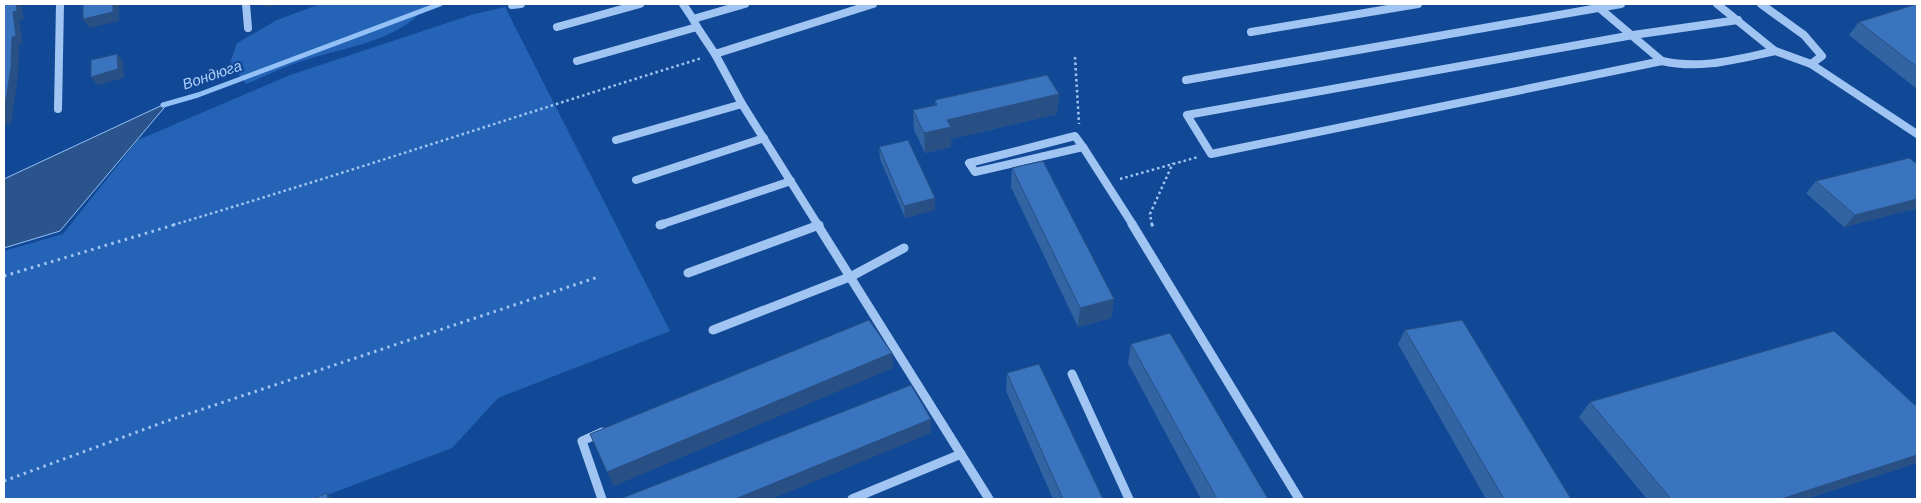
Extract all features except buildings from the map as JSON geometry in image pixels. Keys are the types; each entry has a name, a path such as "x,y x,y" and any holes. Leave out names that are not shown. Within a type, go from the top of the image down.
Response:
{"street":[{"path":"58,109 60,4"},
{"path":"246,4 248,28"},
{"path":"512,5 521,4"},
{"path":"557,27 640,4"},
{"path":"683,4 715,54 742,104 852,276 872,320 914,387 961,454 989,499"},
{"path":"693,19 745,4"},
{"path":"715,54 873,4"},
{"path":"1251,32 1418,4"},
{"path":"1186,80 1597,6 1621,4"},
{"path":"1716,4 1775,51 1810,64 1917,134"},
{"path":"1761,4 1804,35 1822,56 1810,64"},
{"path":"1597,6 1662,61"},
{"path":"1738,20 1633,36 1187,115 1210,154 1662,61 1691,67 1775,51"},
{"path":"577,60 697,27"},
{"path":"616,140 742,104"},
{"path":"1083,147 976,172 969,162 1075,136 1083,147 1161,270 1298,499"},
{"path":"636,180 764,138"},
{"path":"660,225 791,181"},
{"path":"688,273 819,225"},
{"path":"713,330 852,276 904,248"},
{"path":"1072,374 1129,499"},
{"path":"602,499 582,441 609,429"},
{"path":"852,499 961,454"}],"path":[{"path":"4,276 342,174 496,122 715,54"},
{"path":"1075,57 1080,130 1075,136"},
{"path":"1105,183 1210,154"},
{"path":"1154,233 1150,214 1173,163"},
{"path":"4,481 167,422 598,277"}],"shaded area":[{"path":"320,4 429,4 416,17 387,35 370,42 295,63 246,84 230,63 237,43 277,20"},
{"path":"505,7 670,331 498,398 452,448 317,499 4,499 4,251 63,234 138,140 290,75 474,14"},
{"path":"169,102 60,231 4,248 4,179"}],"waterway":[{"name":"Вондюга","path":"163,105 198,95 440,4"}]}
